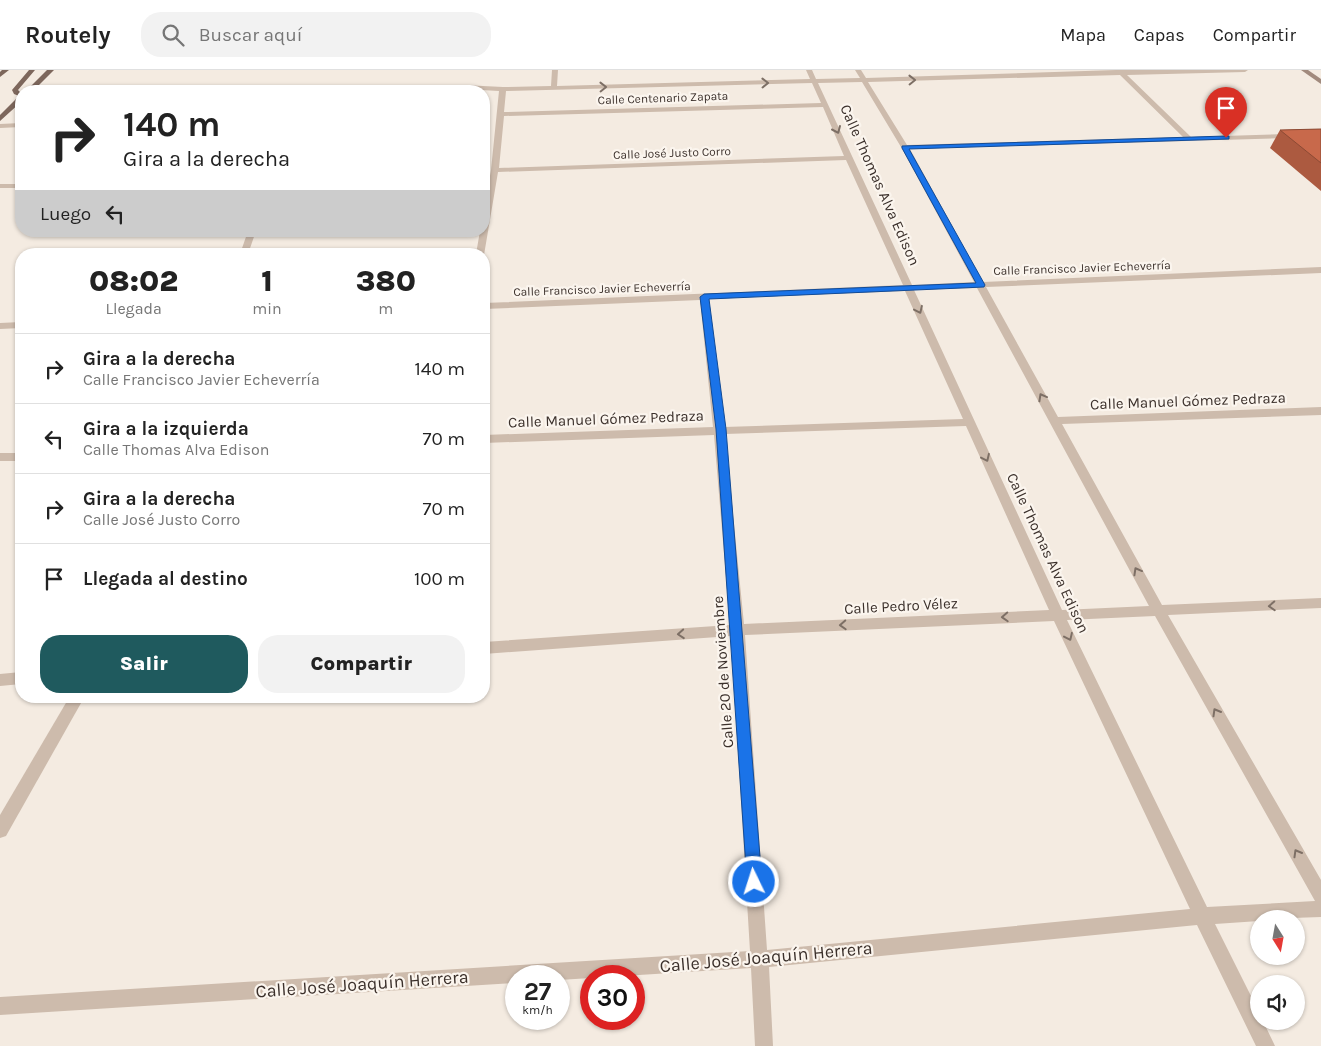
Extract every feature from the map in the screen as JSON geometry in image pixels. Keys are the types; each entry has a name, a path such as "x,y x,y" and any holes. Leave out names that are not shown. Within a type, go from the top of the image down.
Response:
{"main road":[{"path":"0,75 6,70"},
{"path":"19,85 32,70"},
{"path":"35,85 51,70"},
{"path":"0,119 15,103"}],"street":[{"path":"554,88 555,70"},
{"name":"Calle Thomas Alva Edison","path":"810,70 1058,614 1266,1046"},
{"name":"Calle Thomas Alva Edison","path":"858,70 905,148 1159,611 1321,896"},
{"path":"490,90 1245,70"},
{"path":"1304,70 1321,82"},
{"path":"1120,72 1189,139"},
{"path":"490,198 495,170 503,90"},
{"name":"Calle Centenario Zapata","path":"501,114 826,105"},
{"path":"0,126 15,125"},
{"path":"905,148 1321,134"},
{"name":"Calle José Justo Corro","path":"495,170 849,158"},
{"path":"0,186 15,186"},
{"name":"Calle Francisco Javier Echeverría","path":"490,306 1321,270"},
{"name":"Calle 20 de Noviembre","path":"704,297 721,429 760,959 764,1046"},
{"path":"0,326 15,325"},
{"name":"Calle Manuel Gómez Pedraza","path":"1056,421 1321,411"},
{"name":"Calle Manuel Gómez Pedraza","path":"490,439 721,429 970,422"},
{"path":"0,457 15,456"},
{"name":"Calle Pedro Vélez","path":"490,648 737,630 1321,603"},
{"path":"0,680 15,679"},
{"path":"0,830 74,703"},
{"name":"Calle José Joaquín Herrera","path":"0,1006 760,959 1202,916 1321,909"}],"building":[{"path":"1321,129 1321,163 1280,130"}],"route":[{"path":"754,882 721,429 704,297 981,285 905,148 1226,138"}]}
